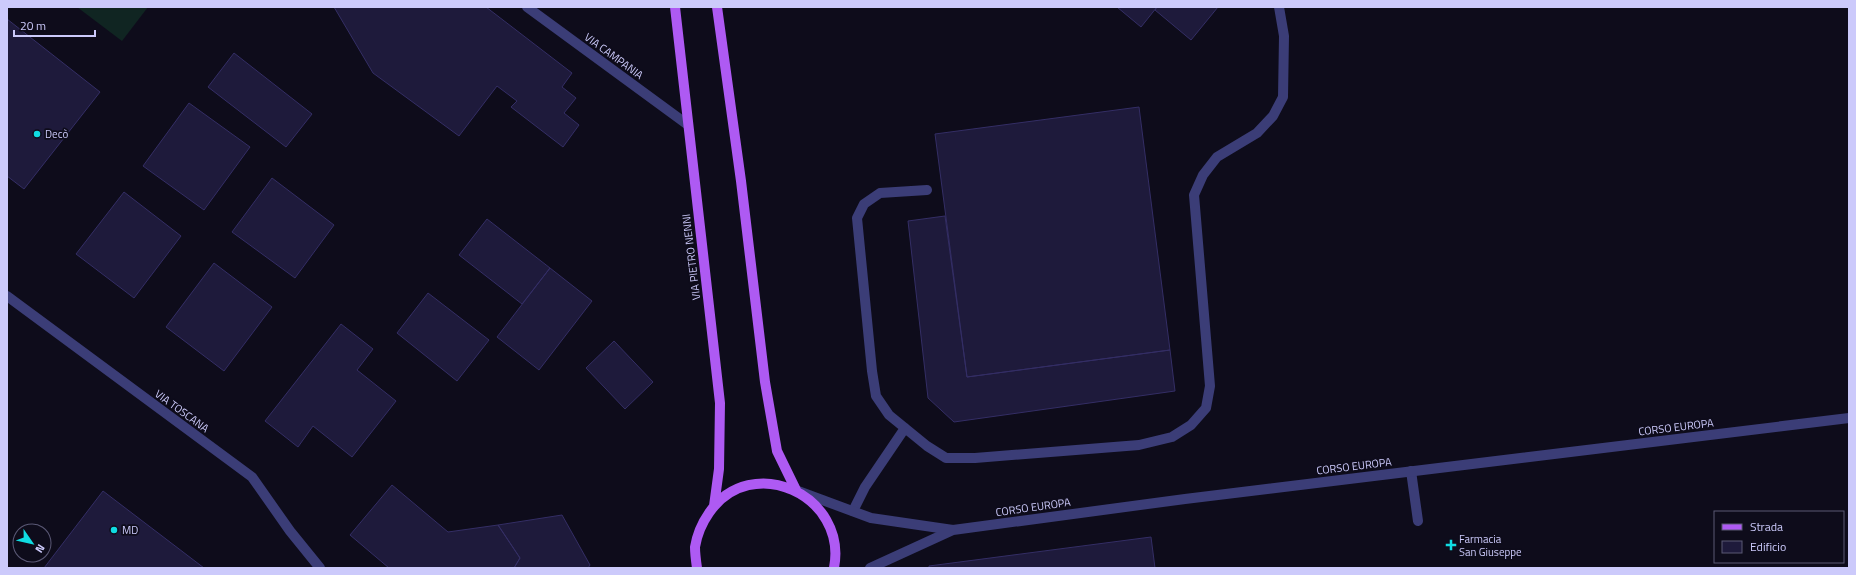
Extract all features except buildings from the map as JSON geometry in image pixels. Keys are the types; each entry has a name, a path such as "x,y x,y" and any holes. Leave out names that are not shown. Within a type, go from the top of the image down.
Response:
{"main road":[{"name":"VIA PIETRO NENNI","path":"675,7 720,403 719,469 714,506"},
{"path":"717,7 741,182 765,382 777,451 796,490"},
{"path":"696,568 695,547 702,524 714,506 732,492 753,485 775,484 796,490 813,502 826,518 834,537 836,557 834,568"}],"street":[{"name":"VIA CAMPANIA","path":"527,7 688,125"},
{"path":"927,190 880,193 864,204 857,218 872,371 876,396 889,415 927,446 946,458 974,458 1139,445 1172,437 1191,425 1206,408 1210,386 1194,195 1203,174 1217,158 1257,133 1272,116 1283,97 1284,36 1279,7"},
{"name":"VIA TOSCANA","path":"7,296 252,477 290,531 320,568"},
{"name":"CORSO EUROPA","path":"870,568 952,530 1186,499 1849,418"},
{"path":"853,511 865,486 905,428"},
{"path":"1411,471 1418,521"},
{"path":"796,490 871,518 952,530"}],"green space":[{"path":"77,7 148,7 122,41"}],"place":[{"name":"Decò","path":"37,134"},
{"name":"MD","path":"114,530"},
{"name":"Farmacia San Giuseppe","path":"1451,545"}]}
